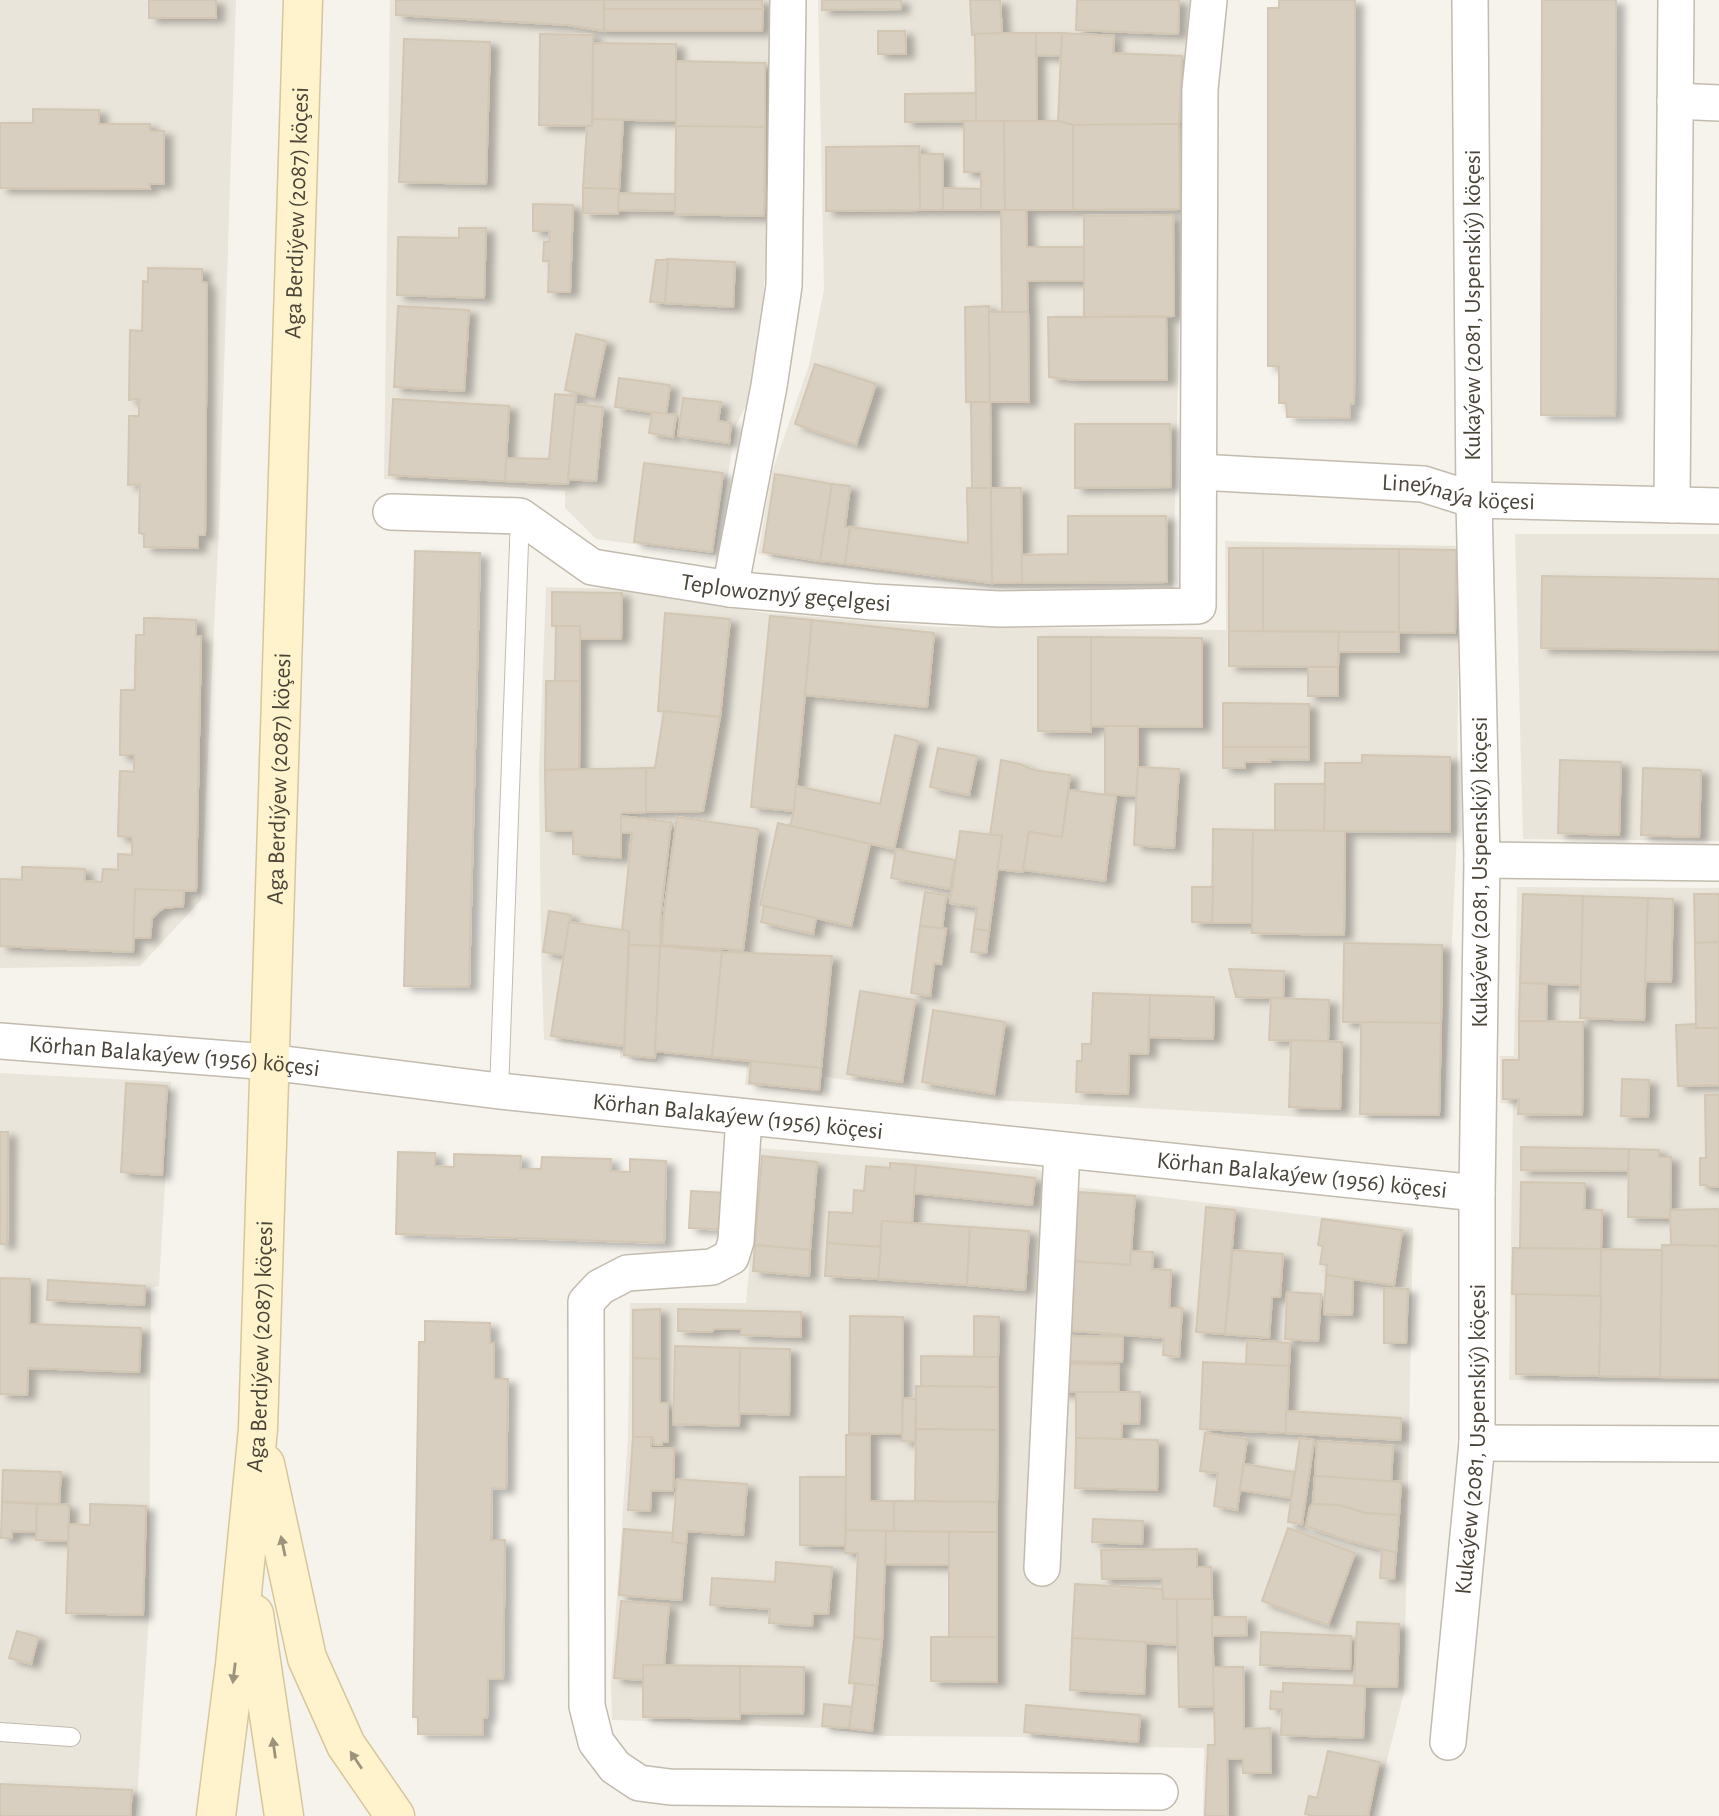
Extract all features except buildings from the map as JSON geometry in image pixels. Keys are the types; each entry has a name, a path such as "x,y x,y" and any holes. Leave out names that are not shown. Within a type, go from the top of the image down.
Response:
{"street":[{"name":"Aga Berdiýew (2087) köçesi","path":"216,1816 258,1429 303,0"},
{"path":"730,589 769,386 784,286 788,0"},
{"path":"1199,472 1200,89 1209,0"},
{"name":"Kukaýew (2081, Uspenskiý) köçesi","path":"1448,1742 1478,1443 1477,1193 1482,860 1474,500 1470,0"},
{"path":"1672,505 1676,0"},
{"path":"1675,101 1719,103"},
{"name":"Teplowoznyý geçelgesi","path":"520,516 592,567 730,589 873,602 999,609 1198,606 1199,472"},
{"name":"Lineýnaýa köçesi","path":"1199,472 1423,484 1474,500 1719,506"},
{"path":"391,512 520,516"},
{"path":"1482,860 1719,863"},
{"name":"Körhan Balakaýew (1956) köçesi","path":"0,1041 269,1062 499,1091 1477,1193"},
{"path":"744,1117 736,1241 731,1256 712,1267 627,1273 600,1287 586,1301 587,1706 596,1742 615,1767 639,1783 670,1787 1160,1791"},
{"path":"1042,1568 1062,1150"},
{"path":"258,1429 307,1658 346,1745 395,1816"},
{"path":"1478,1443 1719,1444"},
{"name":"Aga Berdiýew (2087) köçesi","path":"246,1557 284,1816"}],"lane":[{"path":"499,1091 520,516"},
{"path":"0,1732 71,1737"}],"shaded area":[{"path":"0,0 236,0 219,526 201,900 140,966 0,968"},
{"path":"390,0 771,0 769,215 757,385 736,425 715,555 596,539 565,508 565,491 384,479"},
{"path":"818,0 1194,0 1184,125 1173,589 992,588 758,554 772,472 809,365 824,290"},
{"path":"1515,534 1719,534 1719,841 1523,839"},
{"path":"1225,541 1459,546 1457,832 1444,1119 1302,1117 993,1100 825,1077 822,1096 745,1085 747,1067 658,1055 657,1063 620,1058 620,1050 544,1040 539,771 546,587 622,589 766,613 939,627 1226,630"},
{"path":"1517,887 1719,888 1719,1383 1509,1380 1513,1104 1500,1103 1500,1056 1514,1056"},
{"path":"0,1073 171,1082 159,1286 151,1288 149,1615 136,1816 0,1816"},
{"path":"760,1148 1036,1169 1078,1187 1413,1228 1404,1693 1373,1816 1203,1816 1204,1748 1141,1747 1021,1737 884,1736 819,1728 612,1720 611,1680 628,1437 630,1303 746,1303"}]}
